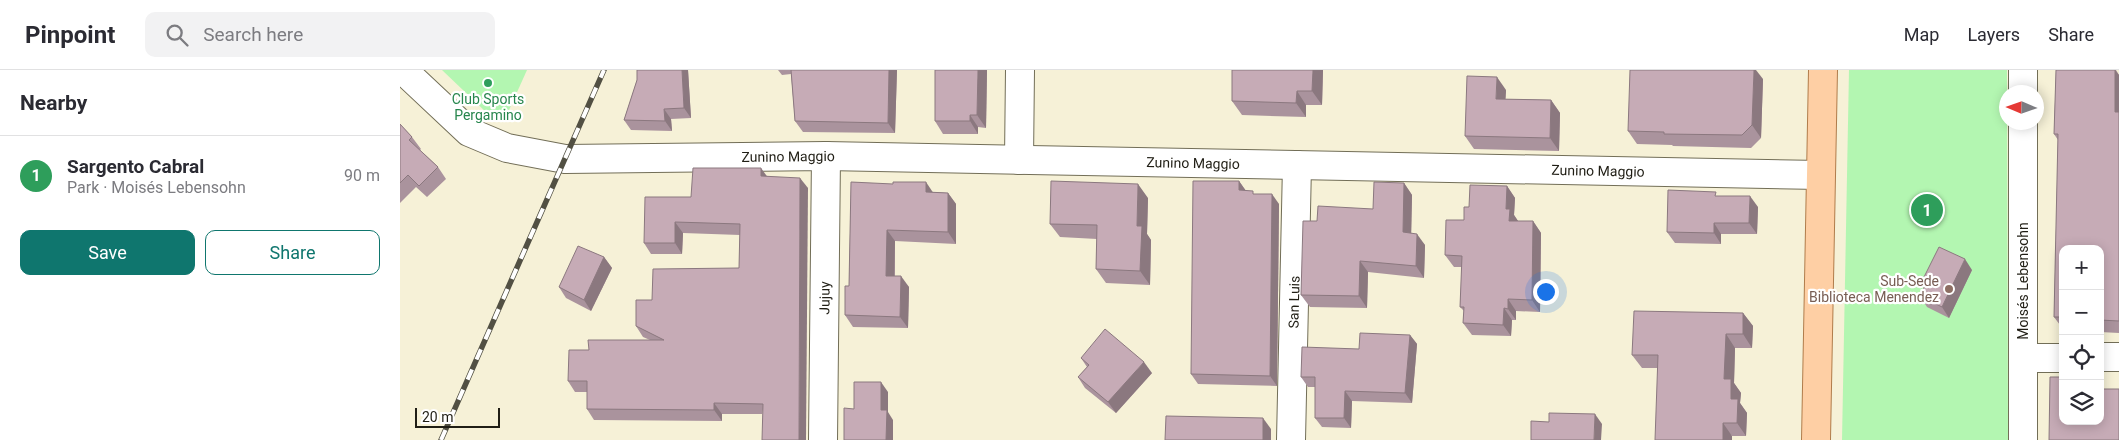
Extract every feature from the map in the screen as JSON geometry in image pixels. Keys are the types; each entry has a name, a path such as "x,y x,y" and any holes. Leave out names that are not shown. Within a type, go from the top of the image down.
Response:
{"main road":[{"path":"1816,440 1823,70"}],"street":[{"name":"Zunino Maggio","path":"403,70 469,132 507,148 565,159 826,156 1820,175"},
{"path":"1019,160 1020,70"},
{"path":"2024,70 2024,85"},
{"name":"Moisés Lebensohn","path":"2023,130 2023,440"},
{"name":"Jujuy","path":"823,440 826,156"},
{"name":"San Luis","path":"1291,440 1296,165"},
{"path":"2023,358 2059,358"},
{"path":"2104,358 2119,358"}],"green space":[{"name":"Club Sports Pergamino","path":"442,70 527,70 509,110 488,114"},
{"path":"1849,70 2007,70 2007,85 1999,85 1999,130 2007,130 2008,440 1842,440"}],"building":[{"path":"637,70 682,70 684,108 664,109 665,121 624,120 637,80"},
{"path":"791,70 889,70 888,123 795,121"},
{"path":"935,70 978,70 977,115 970,115 970,121 935,121"},
{"path":"1232,70 1313,70 1312,91 1297,91 1296,103 1232,101"},
{"path":"1630,70 1754,70 1752,125 1742,135 1664,134 1664,132 1628,131"},
{"path":"2056,70 2115,70 2115,112 2119,112 2119,321 2104,320 2104,245 2059,245 2059,317 2054,317 2058,134 2054,134"},
{"path":"1467,76 1497,77 1496,99 1551,100 1550,138 1465,136"},
{"path":"400,124 412,137 409,140 438,167 419,186 408,175 400,183"},
{"path":"693,168 761,168 761,176 800,178 799,440 762,440 763,404 714,403 714,410 587,409 587,381 568,381 569,350 589,350 588,340 664,340 636,326 636,300 652,300 653,269 739,268 740,224 675,222 675,243 644,243 645,197 691,197"},
{"path":"1051,181 1138,184 1137,226 1142,226 1140,271 1096,269 1097,225 1050,224"},
{"path":"1193,181 1239,181 1239,190 1253,191 1253,194 1272,194 1270,376 1191,374"},
{"path":"851,182 893,184 893,182 926,182 926,192 948,193 948,232 887,230 886,276 901,276 900,317 845,315 845,286 849,286"},
{"path":"1374,182 1404,183 1403,232 1417,234 1416,266 1360,261 1359,296 1301,295 1303,221 1317,221 1318,206 1373,209"},
{"path":"1470,185 1507,186 1506,209 1510,209 1509,221 1533,221 1532,300 1508,299 1508,309 1504,308 1503,325 1463,323 1464,307 1460,307 1462,256 1445,255 1446,220 1464,220 1464,207 1469,207"},
{"path":"1668,190 1716,192 1715,196 1750,196 1749,223 1714,223 1714,233 1667,232"},
{"path":"578,246 604,257 584,300 559,287"},
{"path":"1939,247 1965,259 1942,307 1920,296 1928,279 1924,277"},
{"path":"1634,311 1743,313 1743,334 1726,334 1724,379 1731,379 1731,399 1738,399 1737,423 1723,423 1723,440 1655,440 1658,355 1632,355"},
{"path":"1105,329 1144,362 1108,402 1078,377 1089,365 1081,358"},
{"path":"1360,333 1410,335 1405,393 1345,391 1344,418 1315,418 1315,377 1301,377 1302,347 1359,349"},
{"path":"2050,377 2059,377 2059,425 2104,425 2104,389 2119,389 2119,440 2049,440"},
{"path":"854,382 881,382 881,410 887,410 886,440 844,440 844,408 854,409"},
{"path":"1549,413 1595,414 1594,440 1531,440 1531,421 1549,422"},
{"path":"1166,416 1263,418 1263,440 1165,440"}],"railway":[{"path":"441,440 604,70"}],"place":[{"name":"Club Sports Pergamino","path":"488,83"},
{"name":"Sargento Cabral","path":"1927,210"},
{"name":"Sub-Sede Biblioteca Menendez","path":"1949,289"}]}
